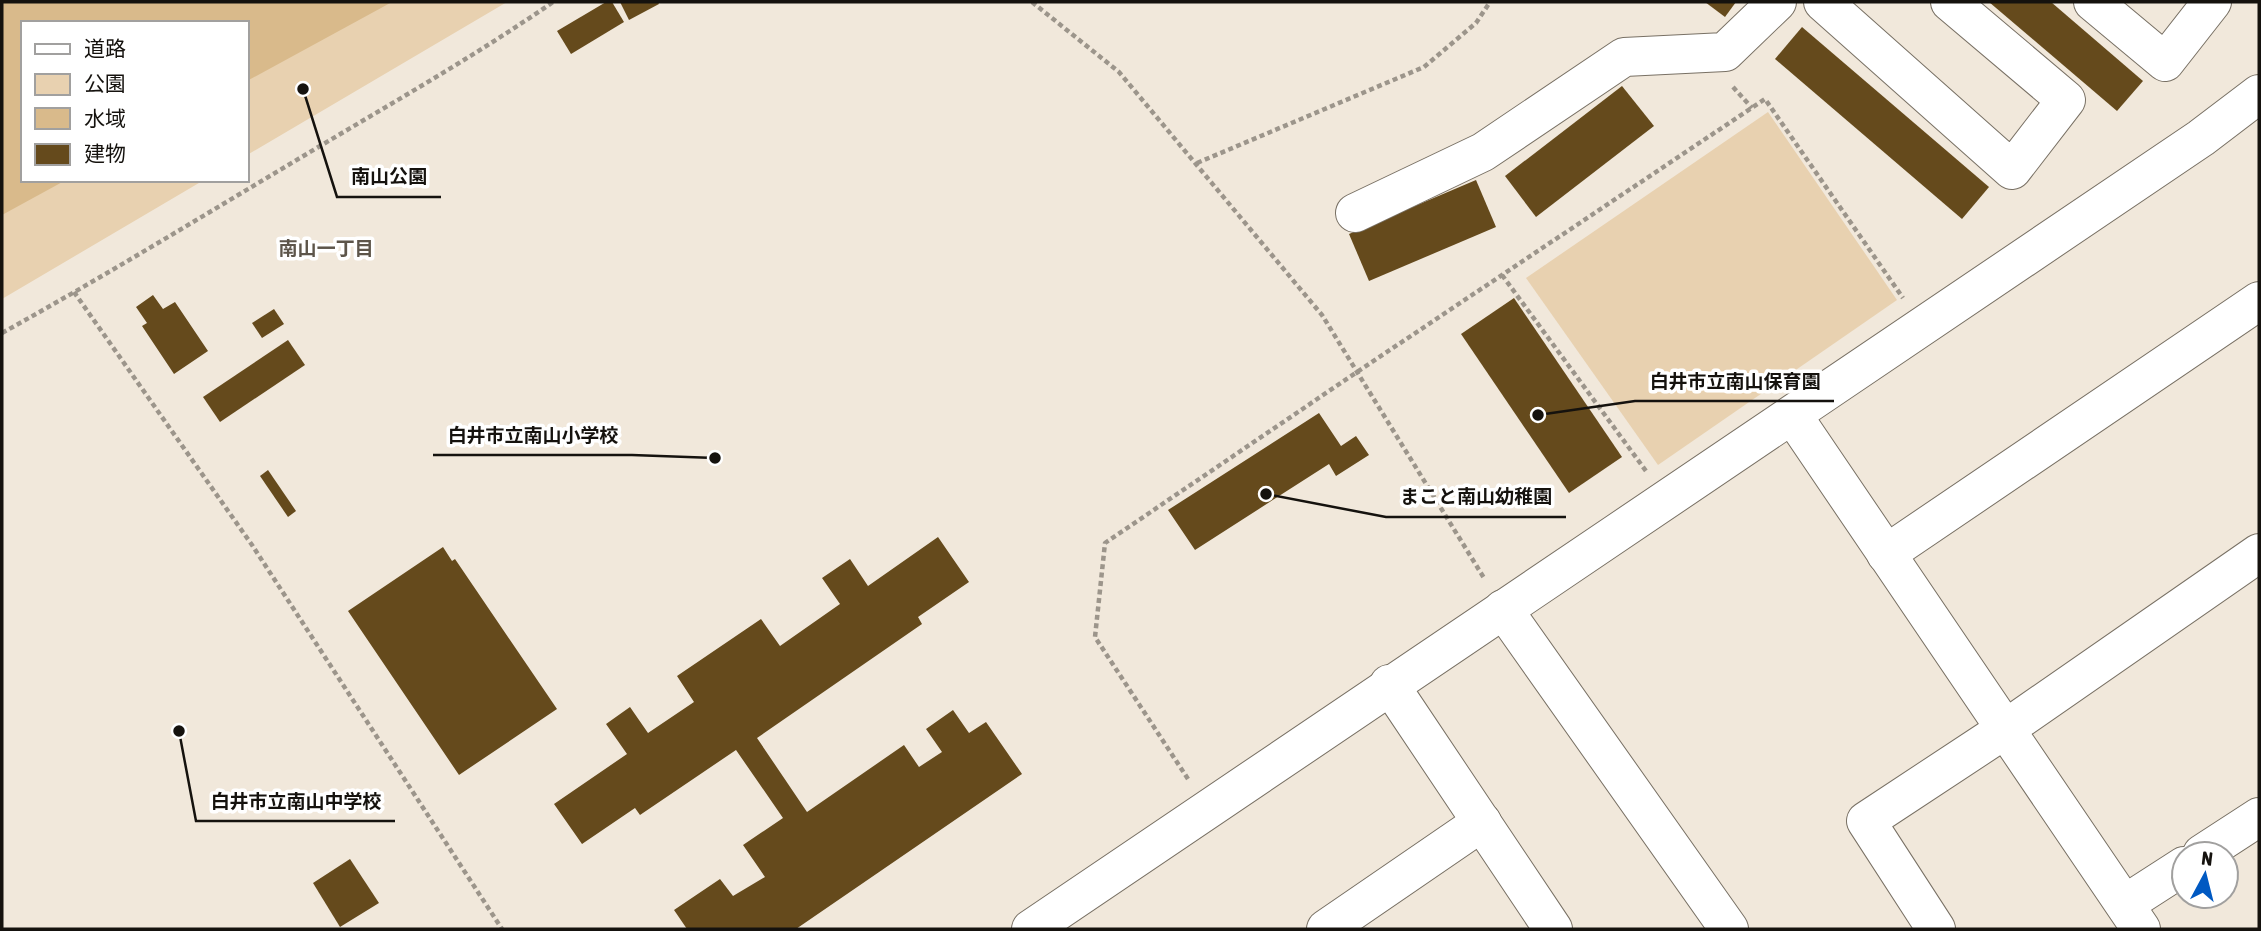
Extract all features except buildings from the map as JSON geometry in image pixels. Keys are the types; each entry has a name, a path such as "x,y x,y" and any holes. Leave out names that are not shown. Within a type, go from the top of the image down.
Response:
{"street":[{"path":"1355,213 1483,152 1624,57 1725,52 1777,2"},
{"path":"1823,2 2012,170 2066,100 1950,2"},
{"path":"2093,2 2165,62 2212,2"},
{"path":"1031,929 1389,684 1793,416 2201,138 2259,94"},
{"path":"1886,554 2259,302"},
{"path":"1793,416 2133,917 2170,880"},
{"path":"1936,929 1866,821 2004,730 2259,553"},
{"path":"1503,608 1729,929"},
{"path":"1389,684 1553,929"},
{"path":"2224,840 2259,817"},
{"path":"1326,929 1482,822"}],"path":[{"path":"2,332 74,292 509,32 553,2"},
{"path":"1032,2 1119,72 1322,315 1503,608"},
{"path":"1197,163 1424,67 1476,23 1490,2"},
{"path":"1208,808 1095,637 1105,544 1357,372 1765,99 1923,327"},
{"path":"1502,275 1667,499"},
{"path":"74,292 252,545 502,929"}],"green space":[{"path":"2,2 507,2 248,154 248,21 21,21 21,182 201,182 2,299"},
{"path":"1768,112 1897,300 1658,465 1526,278"}],"water":[{"path":"2,2 392,2 248,80 248,21 21,21 21,182 62,182 2,215"}],"place":[{"name":"南山公園","path":"303,89"},
{"name":"白井市立南山保育園","path":"1538,415"},
{"name":"白井市立南山小学校","path":"715,458"},
{"name":"まこと南山幼稚園","path":"1266,494"},
{"name":"白井市立南山中学校","path":"179,731"}],"district":[{"name":"南山一丁目","path":"326,248"}]}
